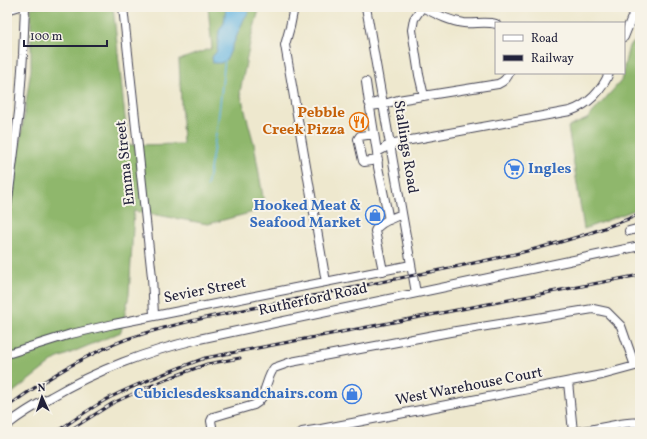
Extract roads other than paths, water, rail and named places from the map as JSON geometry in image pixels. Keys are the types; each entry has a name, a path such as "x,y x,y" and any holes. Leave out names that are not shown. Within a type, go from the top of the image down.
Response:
{"street":[{"path":"7,10 17,7"},
{"path":"7,207 19,112 25,7"},
{"name":"Emma Street","path":"123,7 151,269 154,315"},
{"path":"294,7 285,45 326,282"},
{"name":"Stallings Road","path":"366,7 416,293"},
{"path":"424,96 412,30 414,20 422,7 456,21 472,23 490,22 495,24"},
{"path":"625,35 635,7"},
{"path":"389,220 378,167 378,156 370,108 371,106 398,100 498,84 504,81 509,74"},
{"path":"374,134 360,136 358,139 364,162 378,156 390,144 555,115 579,108 593,98 604,84 609,74"},
{"path":"366,82 369,103 383,103"},
{"path":"383,271 375,232 377,227 402,214"},
{"path":"629,231 640,228"},
{"name":"Rutherford Road","path":"9,422 81,381 121,363 168,347 199,339 640,246"},
{"name":"Sevier Street","path":"7,354 71,334 154,315 411,265"},
{"path":"213,432 211,421 213,417 258,403 263,396 274,368 291,362 450,332 585,310 593,309 607,312 621,326 638,365"},
{"name":"West Warehouse Court","path":"304,432 602,376 638,365"},
{"path":"568,382 572,432"},
{"path":"576,432 630,422 640,423"}],"water":[{"path":"226,7 252,7 244,19 227,59 221,63 213,63 212,57 217,51 219,31 224,23"}],"waterway":[{"path":"207,187 218,122 225,58"}],"railway":[{"path":"7,407 35,387 80,360 127,339 178,324 209,317 472,264 557,243 613,225 640,214"},
{"path":"56,432 111,397 145,381 205,358 640,275"},
{"path":"67,432 113,403 139,391 207,364 240,358"}],"place":[{"name":"Pebble Creek Pizza","path":"359,122"},
{"name":"Ingles","path":"514,169"},
{"name":"Hooked Meat & Seafood Market","path":"375,215"},
{"name":"Cubiclesdesksandchairs.com","path":"352,394"}]}
